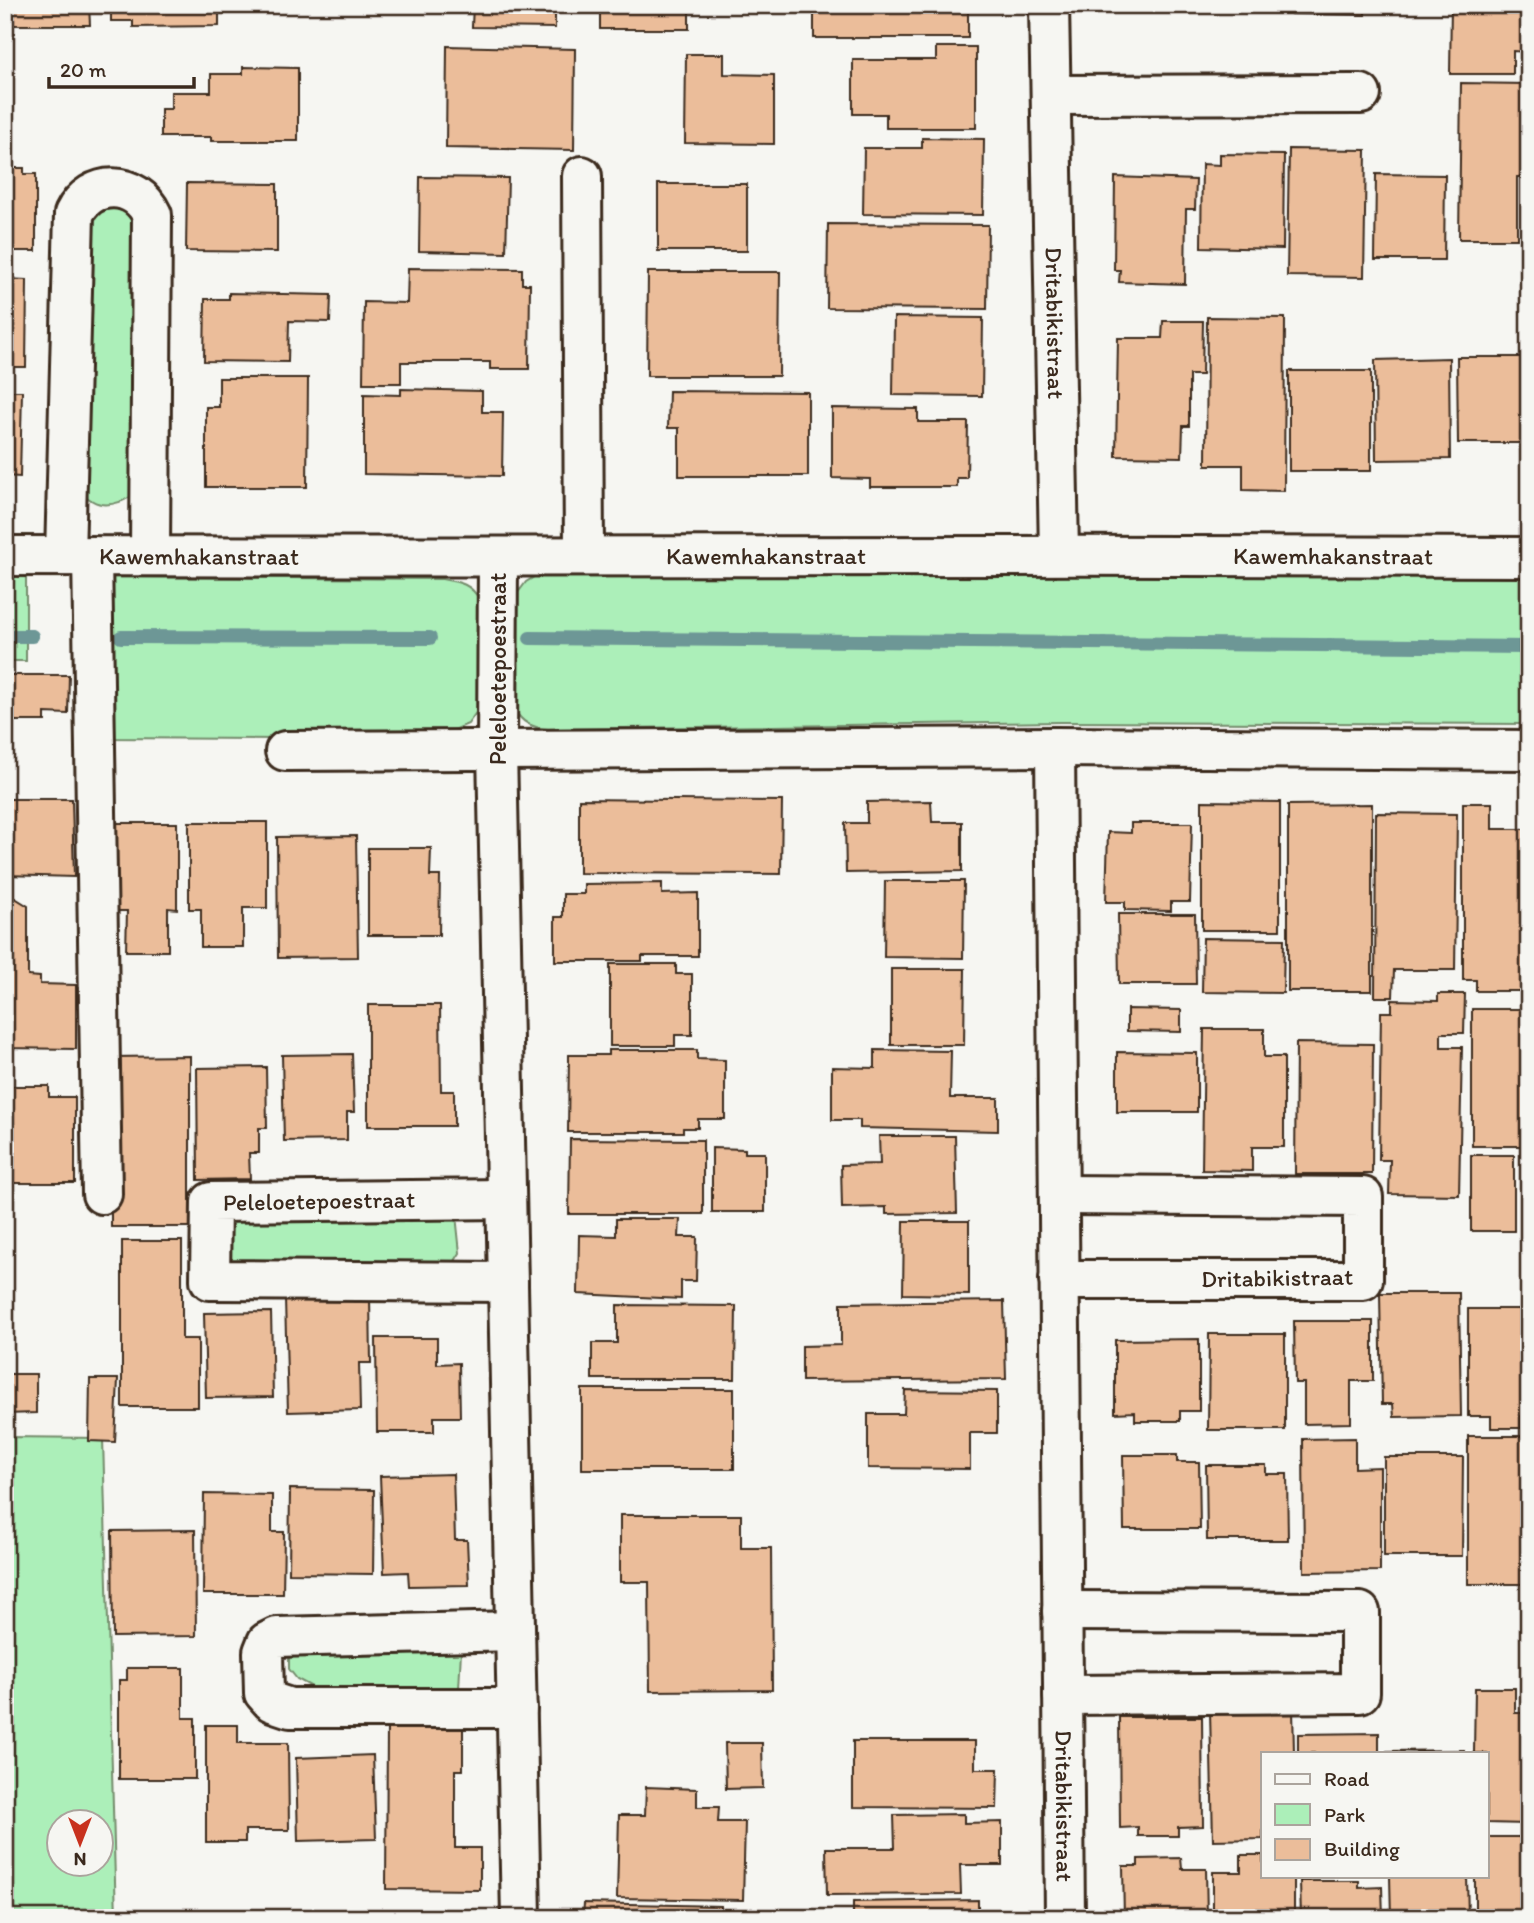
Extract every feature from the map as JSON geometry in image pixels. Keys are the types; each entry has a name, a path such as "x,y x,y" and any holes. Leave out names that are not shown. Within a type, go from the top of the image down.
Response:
{"street":[{"name":"Dritabikistraat","path":"1049,5 1059,554"},
{"path":"1051,94 1361,94"},
{"path":"582,176 583,556"},
{"path":"102,1194 78,556 74,214 80,201 94,190 132,190 145,201 152,215 150,556"},
{"name":"Kawemhakanstraat","path":"5,556 498,558 1059,554 1529,557"},
{"name":"Peleloetepoestraat","path":"498,558 496,750 521,1918"},
{"name":"Dritabikistraat","path":"1055,747 1065,1918"},
{"path":"285,751 1055,747 1529,750"},
{"name":"Dritabikistraat","path":"1059,1195 1363,1197 1363,1280 1059,1280"},
{"name":"Peleloetepoestraat","path":"506,1199 211,1202 211,1280 508,1282"},
{"name":"Dritabikistraat","path":"1062,1611 1360,1612 1360,1693 1063,1695"},
{"path":"515,1631 277,1637 267,1642 263,1652 263,1679 264,1693 272,1702 290,1709 517,1709"}],"green space":[{"path":"138,202 132,496 117,503 104,504 91,500 80,489 87,213"},
{"path":"1001,572 1529,576 1529,724 1061,722 548,729 529,724 516,711 513,673 517,594 526,582 536,576"},
{"path":"5,574 26,574 26,661 5,661"},
{"path":"103,577 442,579 460,583 469,587 480,601 479,708 468,724 431,740 103,738"},
{"path":"229,1208 456,1215 460,1253 451,1267 235,1264 223,1260"},
{"path":"5,1437 103,1438 113,1808 46,1808 46,1878 115,1878 116,1918 5,1918"},
{"path":"296,1650 461,1651 459,1689 389,1699 312,1687 297,1679 289,1669 289,1658"}],"building":[{"path":"5,5 89,5 90,25 5,25"},
{"path":"111,5 219,5 219,26 133,27 133,21 111,21"},
{"path":"473,5 555,5 555,28 472,27"},
{"path":"600,5 689,5 689,29 600,29"},
{"path":"814,5 968,5 968,38 814,38"},
{"path":"1291,5 1365,5 1365,15 1291,14"},
{"path":"1451,5 1528,5 1527,52 1513,51 1513,74 1450,74"},
{"path":"447,46 575,49 574,150 446,148"},
{"path":"936,47 976,47 976,128 886,128 886,114 853,114 853,60 936,60"},
{"path":"686,54 724,54 724,74 774,75 774,144 685,143"},
{"path":"243,67 298,68 298,141 211,141 211,137 161,137 161,109 171,109 171,92 211,92 211,74 243,74"},
{"path":"5,68 8,68 7,139 5,139"},
{"path":"1461,83 1527,84 1526,177 1517,177 1517,239 1459,239"},
{"path":"922,138 984,139 983,215 863,214 864,148 922,148"},
{"path":"1289,149 1366,150 1364,277 1287,276"},
{"path":"1220,154 1284,155 1283,249 1201,247 1202,164 1220,165"},
{"path":"5,168 24,168 24,174 36,174 36,251 5,251"},
{"path":"1376,174 1445,175 1444,260 1375,260"},
{"path":"420,177 508,178 506,253 419,251"},
{"path":"1115,177 1196,180 1195,209 1186,209 1185,284 1119,282 1120,270 1114,270"},
{"path":"187,183 277,184 277,252 186,251"},
{"path":"658,184 747,184 747,251 658,251"},
{"path":"828,224 988,225 987,309 827,308"},
{"path":"408,268 522,269 522,284 530,284 529,369 490,369 490,362 401,362 401,383 363,383 364,302 407,303"},
{"path":"648,272 780,272 779,376 647,376"},
{"path":"5,279 27,280 26,367 5,367"},
{"path":"229,293 331,295 330,322 289,321 288,362 204,361 205,299 229,299"},
{"path":"894,317 983,318 982,396 893,395"},
{"path":"1207,317 1285,318 1284,491 1243,490 1243,465 1206,465"},
{"path":"1163,321 1203,321 1202,375 1189,375 1189,426 1183,426 1182,457 1116,456 1118,338 1162,338"},
{"path":"1457,357 1529,357 1529,443 1458,443"},
{"path":"1449,358 1450,459 1376,460 1375,360"},
{"path":"1289,371 1371,371 1371,471 1289,471"},
{"path":"219,378 308,378 307,487 206,487 206,407 219,407"},
{"path":"401,389 482,391 482,412 503,412 502,476 364,474 364,394 401,395"},
{"path":"5,391 22,391 20,477 5,476"},
{"path":"669,391 808,392 808,476 679,476 679,428 668,428"},
{"path":"832,408 918,409 918,422 968,422 967,478 957,478 957,487 870,487 870,479 832,478"},
{"path":"5,675 69,675 68,714 45,713 45,721 5,721"},
{"path":"5,799 72,799 74,877 5,875"},
{"path":"579,799 782,801 781,874 579,873"},
{"path":"931,801 932,822 962,822 962,871 846,873 845,823 867,823 867,802"},
{"path":"1202,801 1280,802 1280,930 1202,930"},
{"path":"1463,803 1492,803 1492,829 1529,829 1529,991 1476,991 1476,980 1463,980"},
{"path":"1372,804 1372,991 1288,991 1288,805"},
{"path":"1376,813 1457,814 1455,970 1394,970 1393,997 1375,997"},
{"path":"189,822 267,822 267,908 243,908 243,947 201,947 201,909 189,909"},
{"path":"107,823 177,823 177,909 168,908 168,951 126,951 127,911 107,911"},
{"path":"1131,823 1192,823 1190,902 1171,902 1171,911 1125,910 1125,902 1106,902 1108,832 1131,833"},
{"path":"356,836 358,957 278,958 277,837"},
{"path":"368,848 431,848 430,876 440,876 439,935 368,935"},
{"path":"885,881 964,881 963,958 884,957"},
{"path":"662,883 662,894 698,893 698,956 642,956 642,961 555,961 555,917 563,917 563,894 584,894 584,884"},
{"path":"5,898 15,898 28,906 28,976 40,977 40,984 76,985 76,1049 5,1048"},
{"path":"1118,914 1195,914 1196,984 1119,984"},
{"path":"1203,938 1284,939 1283,993 1202,992"},
{"path":"610,964 676,964 676,974 692,974 692,1035 675,1035 675,1046 610,1046"},
{"path":"891,969 965,969 964,1045 891,1045"},
{"path":"1438,994 1465,994 1464,1033 1441,1033 1441,1047 1462,1047 1459,1195 1389,1194 1390,1160 1379,1160 1381,1012 1392,1012 1392,1000 1438,1001"},
{"path":"368,1005 440,1005 441,1091 454,1091 454,1126 368,1126"},
{"path":"1127,1009 1181,1010 1181,1032 1127,1031"},
{"path":"1472,1009 1525,1009 1529,1146 1472,1146"},
{"path":"1204,1029 1264,1029 1264,1057 1284,1057 1284,1147 1252,1147 1252,1171 1202,1170"},
{"path":"1296,1043 1373,1044 1372,1174 1295,1174"},
{"path":"608,1050 697,1050 697,1059 725,1060 725,1119 698,1119 698,1128 683,1128 683,1132 568,1132 569,1055 608,1055"},
{"path":"875,1050 951,1051 950,1098 998,1098 998,1131 860,1128 860,1120 832,1120 832,1067 875,1068"},
{"path":"1117,1052 1197,1053 1197,1112 1117,1112"},
{"path":"352,1054 354,1112 347,1112 347,1140 284,1141 282,1055"},
{"path":"190,1056 190,1227 111,1227 111,1057"},
{"path":"266,1067 267,1128 259,1128 259,1153 249,1153 250,1179 198,1180 197,1068"},
{"path":"5,1086 49,1086 49,1097 75,1097 75,1183 5,1183"},
{"path":"879,1136 955,1136 957,1213 886,1214 886,1207 842,1208 841,1165 880,1164"},
{"path":"570,1139 703,1140 703,1214 569,1214"},
{"path":"712,1148 745,1149 745,1153 765,1153 765,1212 712,1212"},
{"path":"1471,1155 1514,1155 1514,1231 1471,1231"},
{"path":"616,1219 680,1219 679,1237 697,1237 696,1281 681,1281 681,1299 578,1294 579,1235 616,1236"},
{"path":"904,1221 969,1221 969,1295 903,1294"},
{"path":"122,1241 182,1241 182,1339 198,1339 198,1407 122,1407"},
{"path":"1380,1293 1459,1293 1461,1416 1394,1417 1393,1404 1382,1404"},
{"path":"370,1297 371,1363 359,1363 360,1410 288,1412 285,1299"},
{"path":"1004,1301 1006,1379 802,1381 802,1346 841,1345 841,1303"},
{"path":"617,1305 736,1306 735,1379 592,1379 592,1343 617,1343"},
{"path":"1468,1309 1529,1309 1529,1416 1521,1416 1521,1428 1491,1428 1491,1416 1468,1416"},
{"path":"271,1312 273,1397 206,1398 204,1313"},
{"path":"1294,1321 1373,1321 1373,1381 1351,1381 1351,1423 1304,1424 1304,1383 1295,1383"},
{"path":"1209,1334 1285,1334 1285,1430 1208,1430"},
{"path":"376,1338 437,1338 437,1364 459,1363 460,1417 434,1417 434,1432 377,1432"},
{"path":"1199,1339 1199,1411 1180,1411 1180,1421 1135,1421 1135,1412 1115,1413 1115,1340"},
{"path":"5,1374 36,1374 36,1413 5,1414"},
{"path":"90,1379 118,1379 115,1442 89,1441"},
{"path":"582,1389 734,1389 734,1469 582,1469"},
{"path":"905,1390 997,1391 997,1433 970,1433 970,1469 868,1468 868,1414 904,1414"},
{"path":"1468,1436 1529,1436 1529,1584 1468,1584"},
{"path":"1355,1438 1355,1468 1380,1467 1380,1571 1304,1572 1303,1439"},
{"path":"1123,1455 1177,1455 1177,1462 1199,1462 1200,1529 1124,1529"},
{"path":"1384,1457 1463,1457 1462,1556 1384,1556"},
{"path":"1206,1465 1266,1465 1266,1474 1287,1474 1288,1540 1207,1540"},
{"path":"453,1474 455,1540 467,1540 469,1585 409,1586 408,1572 384,1573 380,1476"},
{"path":"290,1489 374,1490 373,1574 289,1573"},
{"path":"204,1494 272,1495 272,1532 284,1532 283,1594 203,1594"},
{"path":"620,1515 741,1515 741,1548 771,1548 772,1690 650,1691 649,1582 620,1582"},
{"path":"195,1530 196,1636 113,1637 112,1531"},
{"path":"127,1668 183,1668 183,1718 195,1718 195,1779 119,1779 119,1680 127,1680"},
{"path":"1475,1688 1515,1688 1515,1713 1529,1713 1527,1824 1488,1823 1488,1752 1474,1752"},
{"path":"1293,1709 1294,1752 1261,1752 1261,1839 1213,1840 1210,1711"},
{"path":"1119,1717 1202,1717 1203,1826 1178,1827 1178,1836 1138,1836 1138,1827 1120,1828"},
{"path":"206,1725 238,1725 238,1743 288,1743 289,1830 245,1830 245,1842 206,1842"},
{"path":"387,1728 463,1728 463,1770 455,1770 455,1848 480,1848 480,1890 386,1889"},
{"path":"1379,1733 1379,1752 1298,1752 1298,1734"},
{"path":"853,1741 975,1741 975,1769 998,1769 997,1808 853,1807"},
{"path":"725,1743 762,1743 763,1788 726,1789"},
{"path":"1464,1750 1464,1752 1425,1752 1386,1751"},
{"path":"373,1755 376,1839 298,1841 296,1758"},
{"path":"646,1787 697,1789 697,1807 719,1807 718,1822 745,1822 743,1900 617,1898 619,1815 645,1815"},
{"path":"964,1814 964,1823 1002,1822 1002,1865 960,1865 961,1894 827,1895 826,1848 895,1848 894,1815"},
{"path":"1488,1837 1529,1837 1529,1918 1475,1918 1475,1878 1488,1878"},
{"path":"1241,1855 1261,1855 1261,1878 1294,1878 1294,1918 1213,1918 1213,1872 1241,1872"},
{"path":"1181,1858 1182,1869 1206,1869 1207,1918 1124,1918 1123,1866 1138,1866 1138,1859"},
{"path":"1390,1878 1467,1878 1468,1918 1391,1918"},
{"path":"1300,1881 1359,1881 1359,1888 1382,1887 1383,1918 1301,1918"},
{"path":"978,1900 978,1918 853,1918 853,1902"},
{"path":"584,1903 721,1906 721,1918 583,1918"}],"waterway":[{"path":"5,636 32,636"},
{"path":"121,637 430,638"},
{"path":"530,638 1529,647"}]}
